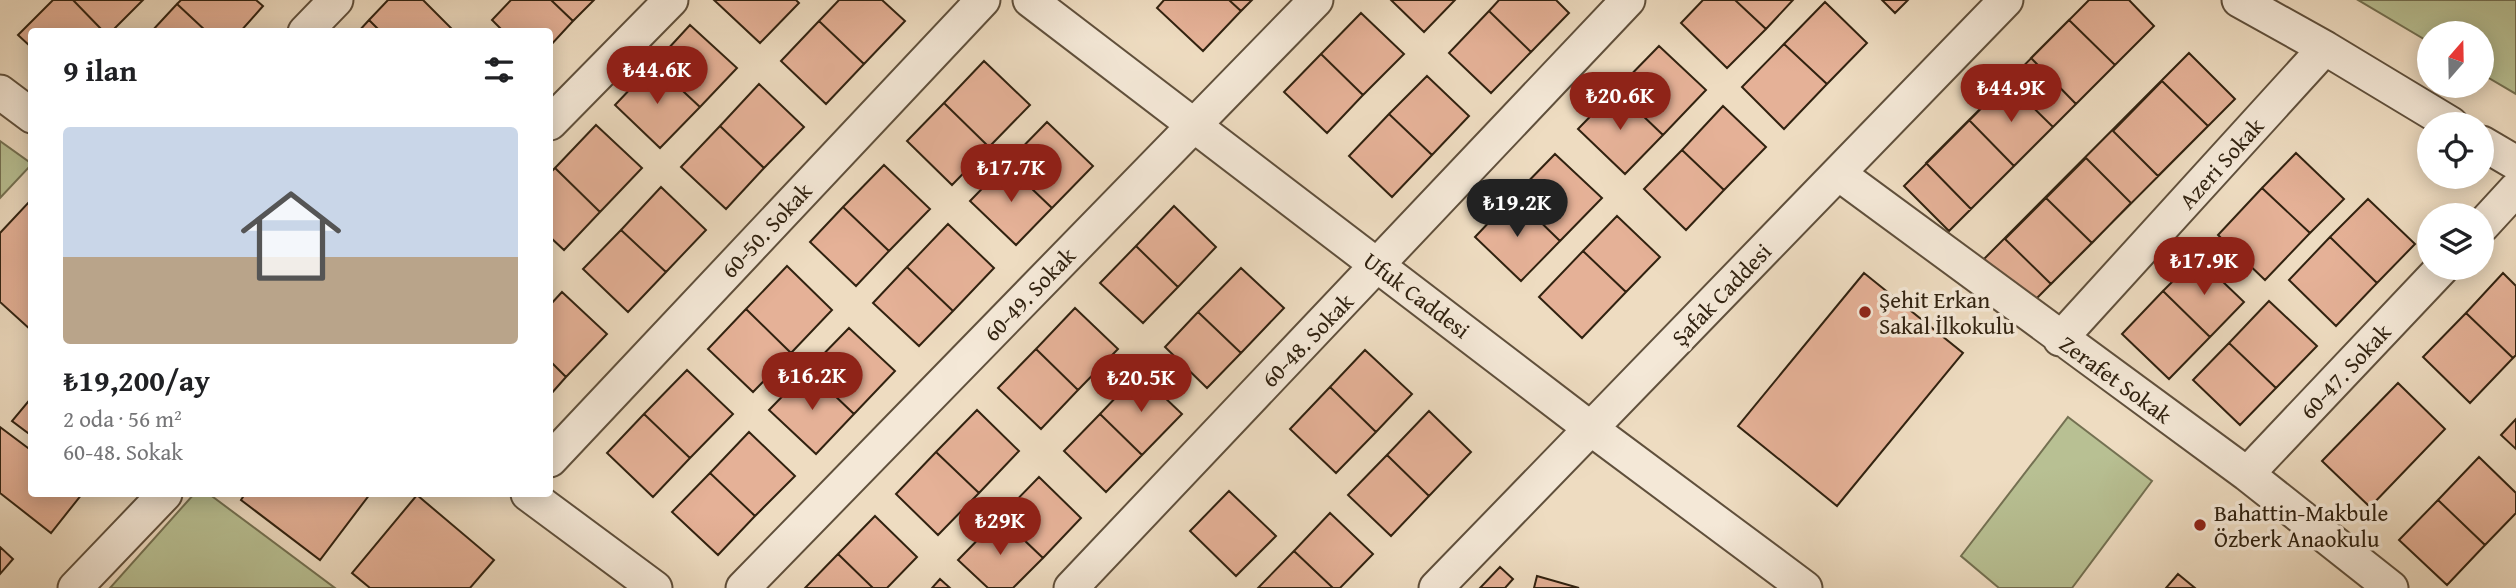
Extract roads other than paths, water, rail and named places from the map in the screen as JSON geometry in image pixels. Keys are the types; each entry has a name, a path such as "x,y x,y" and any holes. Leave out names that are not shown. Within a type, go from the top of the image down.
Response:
{"street":[{"path":"309,28 337,0"},
{"path":"553,120 671,0"},
{"name":"60-50. Sokak","path":"553,457 983,0"},
{"name":"Ufuk Caddesi","path":"1030,0 1590,428 1805,588"},
{"name":"60-49. Sokak","path":"743,588 1316,0"},
{"name":"60-48. Sokak","path":"1071,588 1628,0"},
{"name":"Şafak Caddesi","path":"1436,588 2006,0"},
{"path":"2239,0 2431,112"},
{"name":"Azeri Sokak","path":"2060,339 2325,48"},
{"path":"0,92 28,113"},
{"path":"2494,150 2516,163"},
{"name":"Zerafet Sokak","path":"1839,174 2060,339 2248,474 2391,588"},
{"path":"2494,213 2516,189"},
{"name":"60-47. Sokak","path":"2248,474 2431,280"},
{"path":"75,588 162,497"},
{"path":"531,497 655,588"}],"place":[{"name":"Şehit Erkan Sakal İlkokulu","path":"1865,312"},
{"name":"Bahattin-Makbule Özberk Anaokulu","path":"2200,525"}]}
